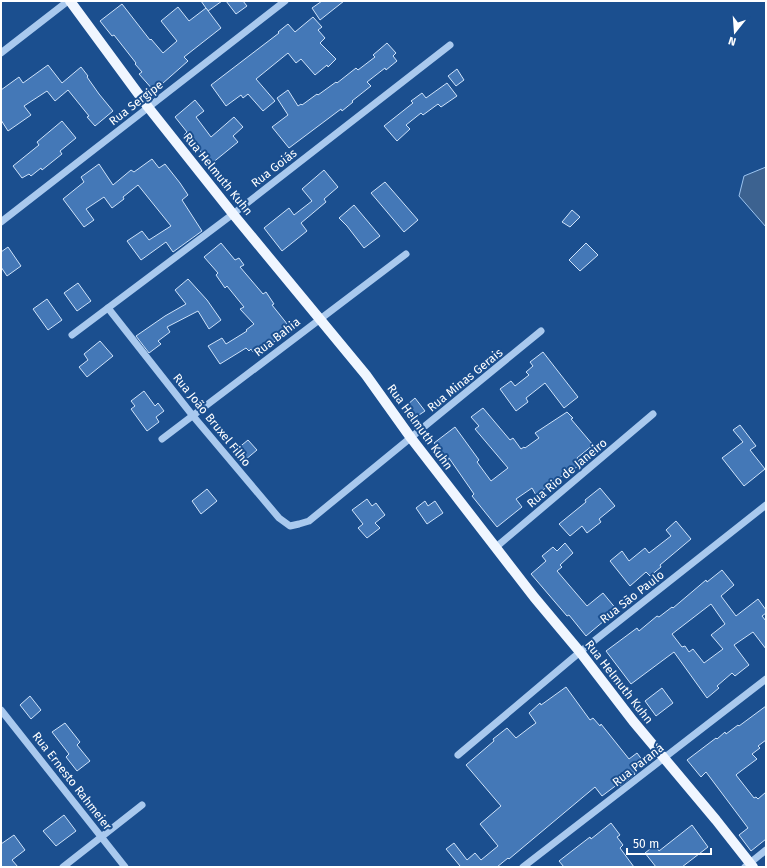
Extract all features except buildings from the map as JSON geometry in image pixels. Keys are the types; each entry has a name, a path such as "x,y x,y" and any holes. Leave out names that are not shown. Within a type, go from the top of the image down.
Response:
{"main road":[{"name":"Rua Helmuth Kuhn","path":"69,1 148,108 366,375 411,438 495,548 580,652 664,759 716,820 749,866"}],"street":[{"path":"1,53 69,1"},
{"name":"Rua Sergipe","path":"1,222 285,1"},
{"name":"Rua Goiás","path":"72,335 233,214 450,45"},
{"name":"Rua Bahia","path":"162,439 406,254"},
{"name":"Rua João Bruxel Filho","path":"108,308 193,416 279,518 290,526 309,520"},
{"name":"Rua Minas Gerais","path":"309,520 541,331"},
{"name":"Rua Rio de Janeiro","path":"495,548 654,414"},
{"name":"Rua São Paulo","path":"458,755 580,652 766,505"},
{"name":"Rua Paraná","path":"523,867 766,679"},
{"name":"Rua Ernesto Rahmeier","path":"1,710 125,867"},
{"path":"63,867 142,806"},
{"path":"749,866 766,850"}],"water":[{"path":"766,167 766,227 739,196 744,176"}]}
